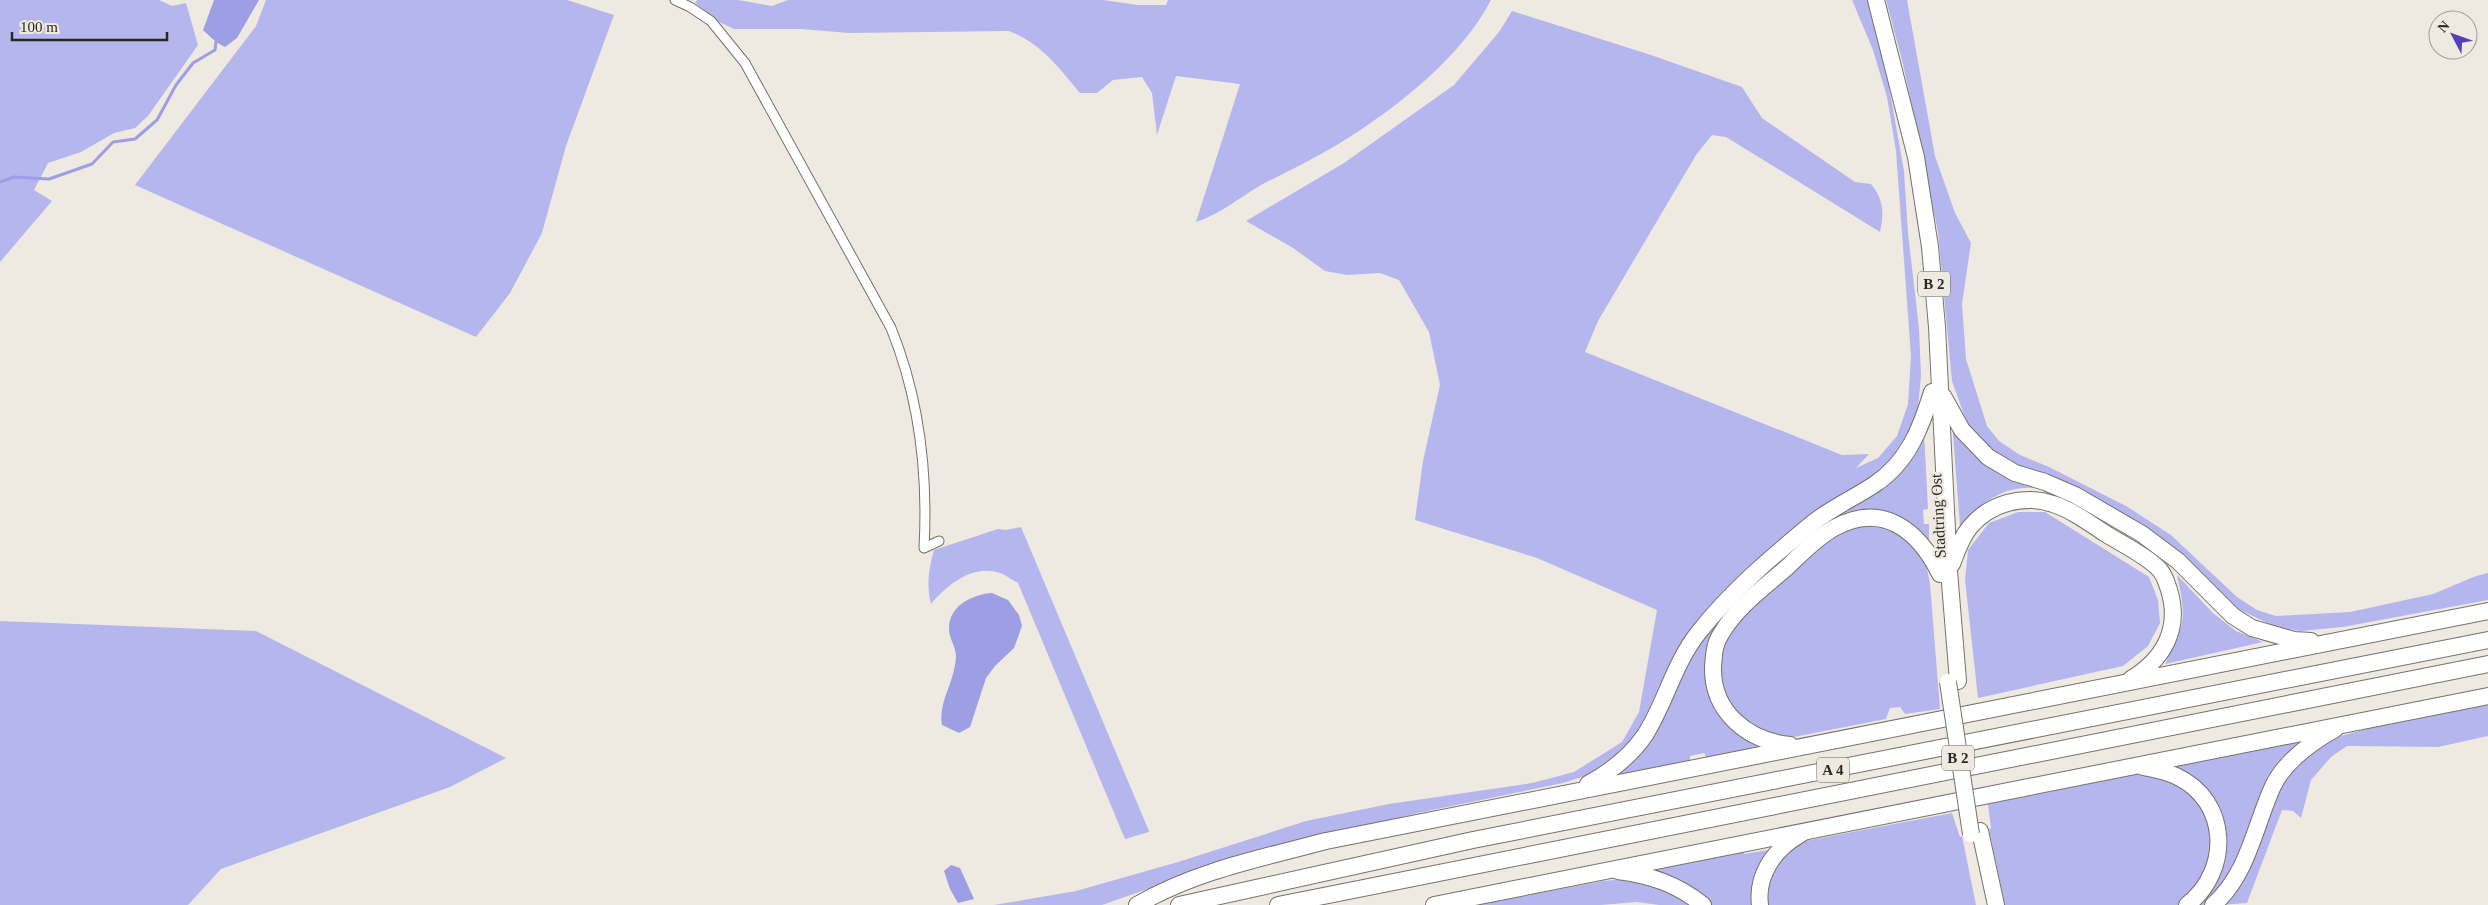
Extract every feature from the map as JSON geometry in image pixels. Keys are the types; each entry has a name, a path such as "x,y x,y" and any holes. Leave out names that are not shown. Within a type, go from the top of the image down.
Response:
{"highway":[{"name":"B 2","path":"1876,0 1906,125 1908,158 1936,392 1945,573"},
{"path":"1936,392 1962,430 1988,457 2015,473 2045,482 2076,496 2142,534 2178,560 2233,616 2252,628 2294,640 2331,642"},
{"path":"1573,792 1618,765 1640,741 1656,716 1682,656 1721,605 1816,521 1877,482 1895,467 1911,447 1936,392"},
{"path":"1802,746 1768,742 1753,736 1729,716 1718,699 1713,676 1714,652 1720,635 1736,613 1815,542 1833,528 1854,519 1878,518 1906,528 1916,537 1945,573 1970,528 1982,515 2000,505 2020,500 2038,500 2072,513 2158,567 2167,583 2174,603 2174,622 2169,640 2159,657 2145,670 2123,683"},
{"name":"Stadtring Ost","path":"1945,573 1953,682 1986,905"},
{"path":"1137,905 1166,888 1317,844 2488,611"},
{"name":"A 4","path":"1179,905 1473,840 2488,640"},
{"name":"A 4","path":"1278,905 2488,664"},
{"path":"1434,905 2488,696"},
{"path":"2213,905 2232,886 2246,856 2274,784 2285,768 2322,736 2346,723"},
{"path":"2136,765 2162,770 2178,776 2193,787 2206,801 2215,817 2220,841 2214,872 2200,895 2187,905"},
{"path":"1760,905 1760,883 1766,868 1776,854 1793,838 1811,829"},
{"name":"Stadtring Ost","path":"1975,833 1996,905"},
{"path":"1606,870 1653,878 1674,885 1703,905"}],"street":[{"path":"675,0 690,6 711,21 745,63 892,328 907,371 920,437 926,509 924,548 939,541"}],"shaded area":[{"path":"0,0 159,0 172,6 186,3 198,45 148,116 135,128 114,133 81,152 48,163 34,190 52,201 0,262"},
{"path":"214,0 259,0 237,38 225,47 216,42 203,30"},
{"path":"266,0 567,0 614,15 566,146 542,233 510,293 476,337 135,185 256,26"},
{"path":"697,0 738,0 772,6 788,0 1103,0 1138,5 1166,5 1168,0 1491,0 1479,21 1464,41 1447,60 1408,95 1368,125 1327,151 1261,185 1213,215 1196,222 1240,84 1176,76 1157,135 1152,93 1142,77 1113,80 1097,93 1080,93 1057,65 1040,49 1021,36 1009,31 849,33 801,29 734,29 719,22 695,3"},
{"path":"1852,0 1868,0 1885,64 1904,171 1908,233 1919,328 1921,375 1917,419 1904,445 1887,466 1853,489 1726,594 1648,717 1620,755 1588,775 1563,783 1418,813 1219,864 1102,905 994,905 1076,891 1178,862 1306,821 1389,804 1532,783 1574,772 1622,742 1639,712 1657,610 1537,558 1415,520 1423,461 1440,385 1429,332 1399,280 1380,273 1347,275 1325,271 1293,248 1246,221 1344,163 1454,85 1499,32 1512,11 1651,55 1742,87 1762,118 1855,182 1871,184 1881,201 1882,219 1880,232 1726,137 1712,135 1696,155 1598,321 1585,352 1842,455 1869,454 1856,468 1878,458 1897,436 1908,404 1911,356 1896,151 1887,97 1873,50"},
{"path":"1886,0 1907,0 1935,156 1955,213 1971,243 1962,304 1966,359 1987,426 1999,441 2020,455 2049,467 2126,506 2171,535 2237,597 2257,610 2276,616 2350,612 2433,594 2488,573 2488,600 2343,627 2301,631 2276,627 2238,609 2199,572 2010,463 1986,446 1968,426 1952,381 1938,232 1903,64"},
{"path":"1952,421 2012,477 2033,488 2011,490 1992,498 1975,510 1960,526"},
{"path":"1924,432 1928,509 1923,510 1924,524 1929,524 1929,545 1867,512 1737,605 1706,663 1707,689 1718,712 1758,743 1758,749 1707,759 1704,753 1690,756 1690,762 1609,777 1682,667 1729,605"},
{"path":"2018,512 2045,512 2149,577 2158,600 2160,623 2148,646 2123,666 1978,698 1965,580 1968,550 1989,523"},
{"path":"1873,524 1901,533 1926,563 1930,584 1940,709 1905,714 1900,707 1890,708 1886,719 1789,738 1770,735 1742,721 1725,700 1717,665 1720,651 1738,620 1830,538 1849,526"},
{"path":"1021,527 1149,832 1125,839 1018,583 1000,573 980,571 953,583 931,604 929,577 934,550 998,529 1006,530"},
{"path":"2177,575 2213,613 2236,631 2263,642 2165,664 2177,639 2182,621 2182,602"},
{"path":"992,593 1008,600 1019,615 1022,626 1014,648 995,666 986,678 970,727 959,733 942,725 941,718 956,659 955,649 949,633 950,620 958,607 970,598"},
{"path":"0,621 256,631 506,758 450,787 221,869 188,905 0,905"},
{"path":"2488,704 2488,736 2438,747 2347,746 2331,757 2311,780 2301,818 2293,811 2282,810 2247,903 2220,905 2285,777 2317,747 2341,736 2374,727"},
{"path":"2312,736 2303,745 2240,858 2225,880 2213,897 2203,905 2196,905 2225,833 2168,765"},
{"path":"2142,773 2181,783 2207,810 2215,849 2192,896 2178,905 2005,905 1989,829 1991,828 1988,804"},
{"path":"1952,813 1960,837 1962,836 1976,905 1765,905 1769,884 1780,859 1795,846 1805,841"},
{"path":"1779,844 1753,905 1711,905 1652,872 1654,866 1743,847 1744,854 1768,850"},
{"path":"951,865 960,868 974,899 958,903 950,889 944,871"},
{"path":"1626,879 1647,882 1694,905 1659,905 1637,902 1601,905 1477,905 1603,881"}],"waterway":[{"path":"0,182 14,177 49,179 92,164 113,142 135,139 157,120 176,85 193,63 215,50 216,42"}]}
